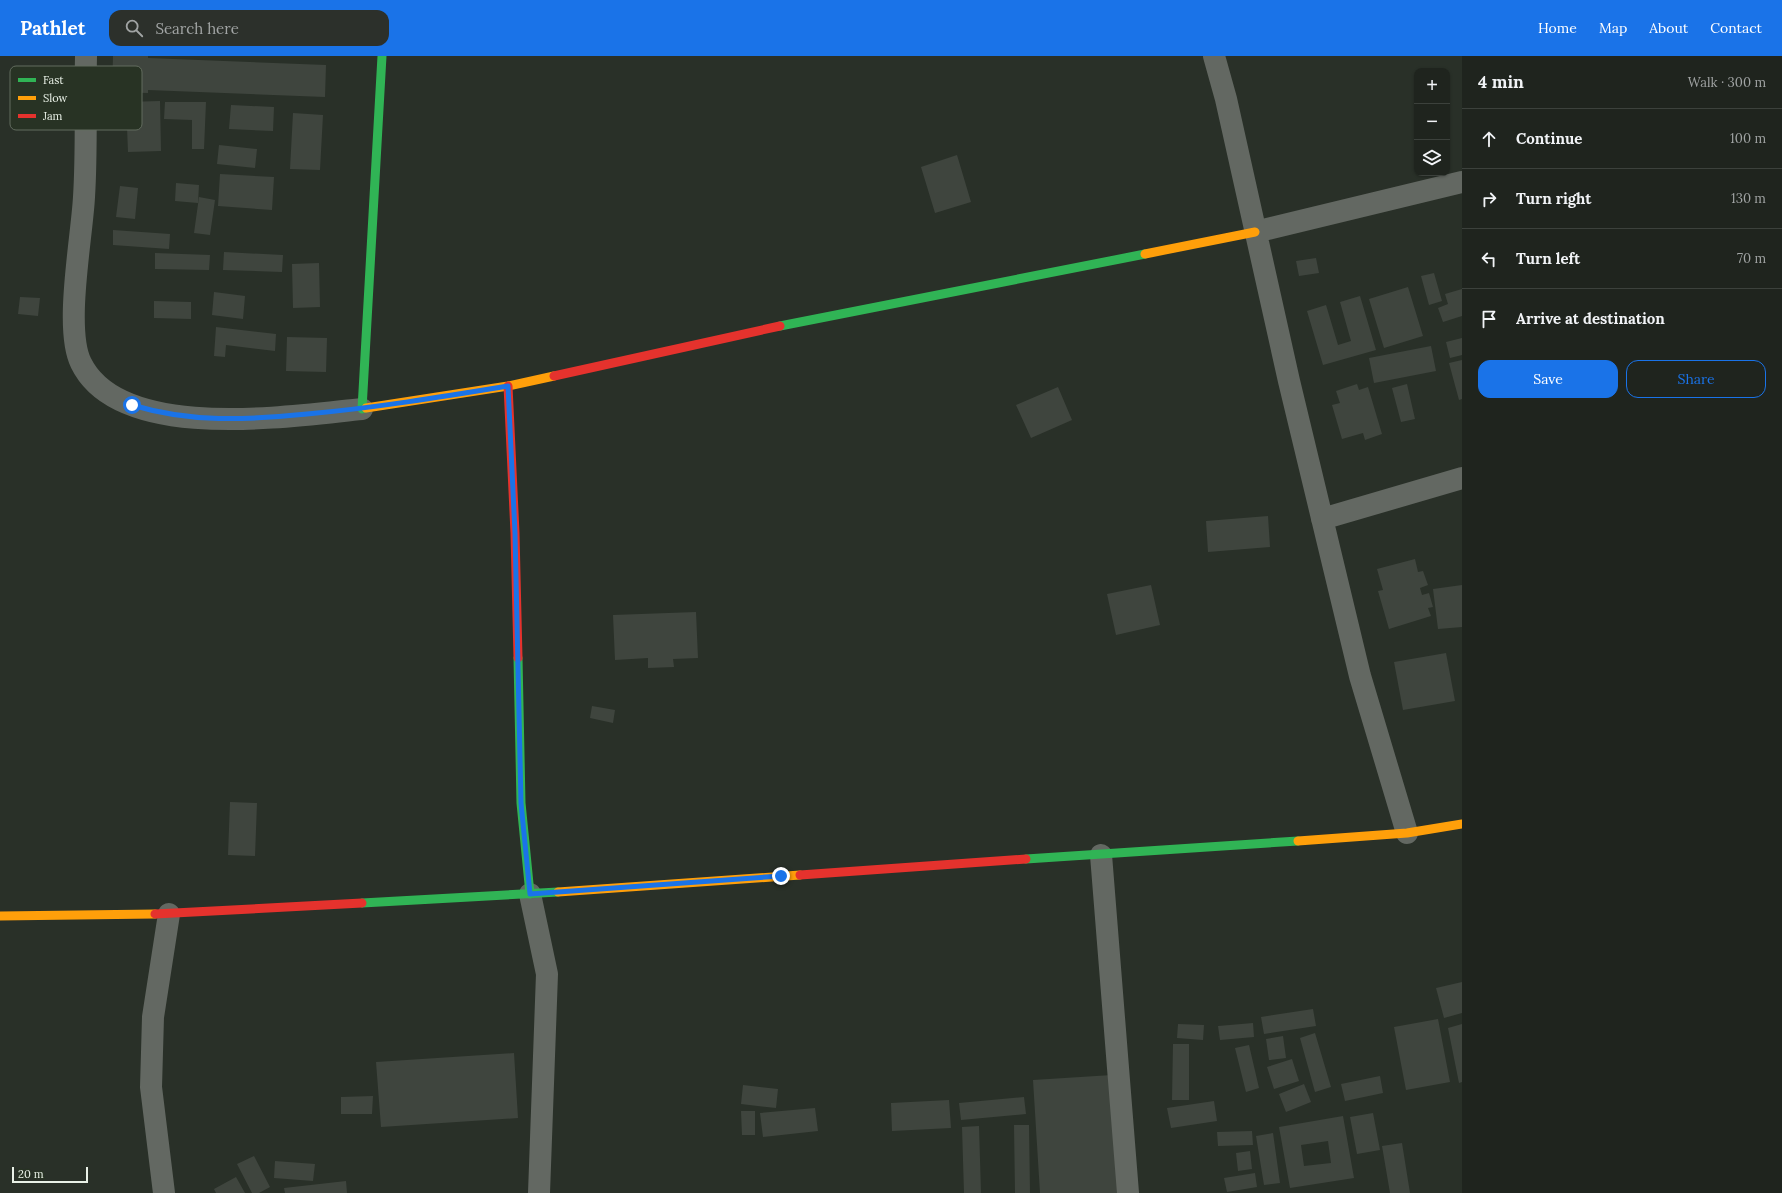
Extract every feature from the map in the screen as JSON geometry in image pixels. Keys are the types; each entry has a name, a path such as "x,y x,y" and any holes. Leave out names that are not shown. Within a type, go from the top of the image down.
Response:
{"street":[{"path":"86,56 86,66"},
{"path":"362,409 382,56"},
{"path":"1214,56 1226,100 1255,232 1360,676 1407,833"},
{"path":"85,130 84,196 74,325 77,352 82,365 99,387 115,397 132,405 165,414 193,417 252,419 362,409 508,386 771,328 1255,232 1462,182"},
{"path":"508,386 515,533 521,803 530,894 547,974 539,1193"},
{"path":"1322,519 1462,478"},
{"path":"0,916 170,914 530,894 1407,833 1462,824"},
{"path":"1101,855 1128,1193"},
{"path":"164,1193 151,1087 153,1016 170,914"}],"building":[{"path":"113,56 148,56 148,58 326,65 325,97 148,90 148,93 142,93 142,66 113,66"},
{"path":"160,101 161,151 128,152 127,130 142,130 142,102"},
{"path":"165,102 206,102 204,149 192,149 192,120 164,119"},
{"path":"231,105 274,107 273,131 229,129"},
{"path":"293,113 323,115 320,170 290,169"},
{"path":"219,145 257,149 255,168 217,164"},
{"path":"957,155 971,202 935,213 921,167"},
{"path":"220,174 274,177 272,210 218,206"},
{"path":"176,183 199,185 198,203 175,201"},
{"path":"120,186 138,188 135,219 116,217"},
{"path":"199,197 215,200 210,235 194,233"},
{"path":"113,230 170,234 169,249 113,245"},
{"path":"224,252 283,255 282,272 223,270"},
{"path":"155,253 210,255 209,270 155,269"},
{"path":"1316,258 1319,273 1299,276 1296,261"},
{"path":"319,263 320,307 293,308 292,264"},
{"path":"1434,273 1442,301 1429,305 1421,276"},
{"path":"1408,287 1423,336 1384,348 1369,299"},
{"path":"1462,289 1462,316 1443,322 1438,308 1448,304 1445,294"},
{"path":"214,292 245,296 243,319 212,315"},
{"path":"1360,296 1376,350 1323,365 1307,311 1326,305 1338,345 1351,341 1340,302"},
{"path":"20,297 40,298 38,316 18,314"},
{"path":"154,301 191,302 191,319 154,318"},
{"path":"216,327 276,334 275,351 226,345 225,357 214,356"},
{"path":"287,337 327,338 326,372 286,371"},
{"path":"1462,338 1462,355 1450,358 1446,342"},
{"path":"1431,346 1436,371 1374,383 1369,358"},
{"path":"1462,360 1462,399 1459,400 1449,363"},
{"path":"1357,384 1359,390 1368,387 1382,434 1365,440 1363,433 1342,439 1332,405 1340,403 1336,391"},
{"path":"1407,384 1415,419 1401,422 1392,388"},
{"path":"1058,387 1072,420 1031,438 1016,405"},
{"path":"1268,516 1270,547 1208,552 1206,521"},
{"path":"1415,559 1418,572 1423,571 1428,585 1420,588 1422,595 1429,593 1433,607 1428,608 1431,616 1389,629 1378,591 1383,590 1377,569"},
{"path":"1151,585 1160,625 1116,635 1107,594"},
{"path":"1462,585 1462,627 1438,629 1433,589"},
{"path":"696,612 698,658 673,659 674,667 648,668 648,658 615,660 613,615"},
{"path":"1446,653 1455,701 1403,710 1394,662"},
{"path":"592,706 615,710 613,723 590,718"},
{"path":"230,802 257,803 255,856 228,855"},
{"path":"1462,982 1462,1013 1444,1018 1436,988"},
{"path":"1313,1009 1316,1026 1264,1034 1261,1017"},
{"path":"1438,1019 1450,1082 1406,1090 1394,1027"},
{"path":"1253,1023 1254,1037 1220,1040 1218,1026"},
{"path":"1178,1024 1204,1025 1203,1040 1177,1038"},
{"path":"1462,1024 1462,1082 1459,1083 1448,1028"},
{"path":"1315,1033 1331,1087 1315,1092 1300,1038"},
{"path":"1283,1036 1286,1058 1269,1060 1266,1039"},
{"path":"1173,1044 1189,1044 1189,1100 1172,1100"},
{"path":"1249,1045 1259,1088 1246,1092 1235,1048"},
{"path":"514,1053 518,1118 381,1127 376,1062"},
{"path":"1292,1059 1299,1081 1274,1089 1267,1067"},
{"path":"1112,1075 1118,1193 1040,1193 1033,1080"},
{"path":"1380,1076 1383,1093 1345,1101 1341,1084"},
{"path":"1304,1084 1311,1102 1286,1112 1279,1094"},
{"path":"743,1085 778,1089 776,1108 741,1104"},
{"path":"373,1096 372,1114 341,1114 341,1097"},
{"path":"1024,1097 1026,1114 961,1120 959,1103"},
{"path":"949,1100 951,1128 892,1131 891,1103"},
{"path":"1214,1101 1217,1121 1171,1128 1167,1108"},
{"path":"815,1108 818,1131 763,1137 760,1113"},
{"path":"741,1111 755,1111 755,1135 742,1135"},
{"path":"1373,1113 1380,1150 1357,1154 1350,1117"},
{"path":"1343,1116 1354,1178 1290,1188 1279,1127","holes":["1328,1141 1331,1163 1304,1166 1301,1145"]},
{"path":"1014,1125 1029,1125 1030,1193 1015,1193"},
{"path":"979,1126 981,1193 964,1193 962,1127"},
{"path":"1252,1131 1253,1145 1218,1146 1217,1132"},
{"path":"1273,1133 1280,1183 1264,1185 1256,1136"},
{"path":"1402,1143 1410,1193 1390,1193 1382,1146"},
{"path":"1250,1151 1252,1169 1238,1171 1236,1153"},
{"path":"254,1156 270,1187 259,1193 252,1193 237,1164"},
{"path":"275,1161 315,1164 313,1181 274,1178"},
{"path":"1255,1173 1257,1187 1227,1192 1224,1178"},
{"path":"236,1177 245,1193 216,1193 214,1189"},
{"path":"346,1181 347,1193 285,1193 284,1188"}],"traffic: fast":[{"path":"366,408 362,409 382,56"},
{"path":"780,326 1145,254"},
{"path":"518,658 521,803 530,894"},
{"path":"1026,859 1298,841"},
{"path":"362,903 558,892"}],"traffic: slow":[{"path":"1145,254 1255,232"},
{"path":"366,408 508,386 554,376"},
{"path":"1298,841 1407,833 1462,824"},
{"path":"558,892 800,875"},
{"path":"0,916 155,914"}],"traffic: jam":[{"path":"554,376 780,326"},
{"path":"508,386 515,533 518,658"},
{"path":"800,875 1026,859"},
{"path":"155,914 362,903"}],"route":[{"path":"132,405 158,413 193,417 252,419 362,409 508,386 515,533 517,691 521,803 530,894 781,876"}]}
